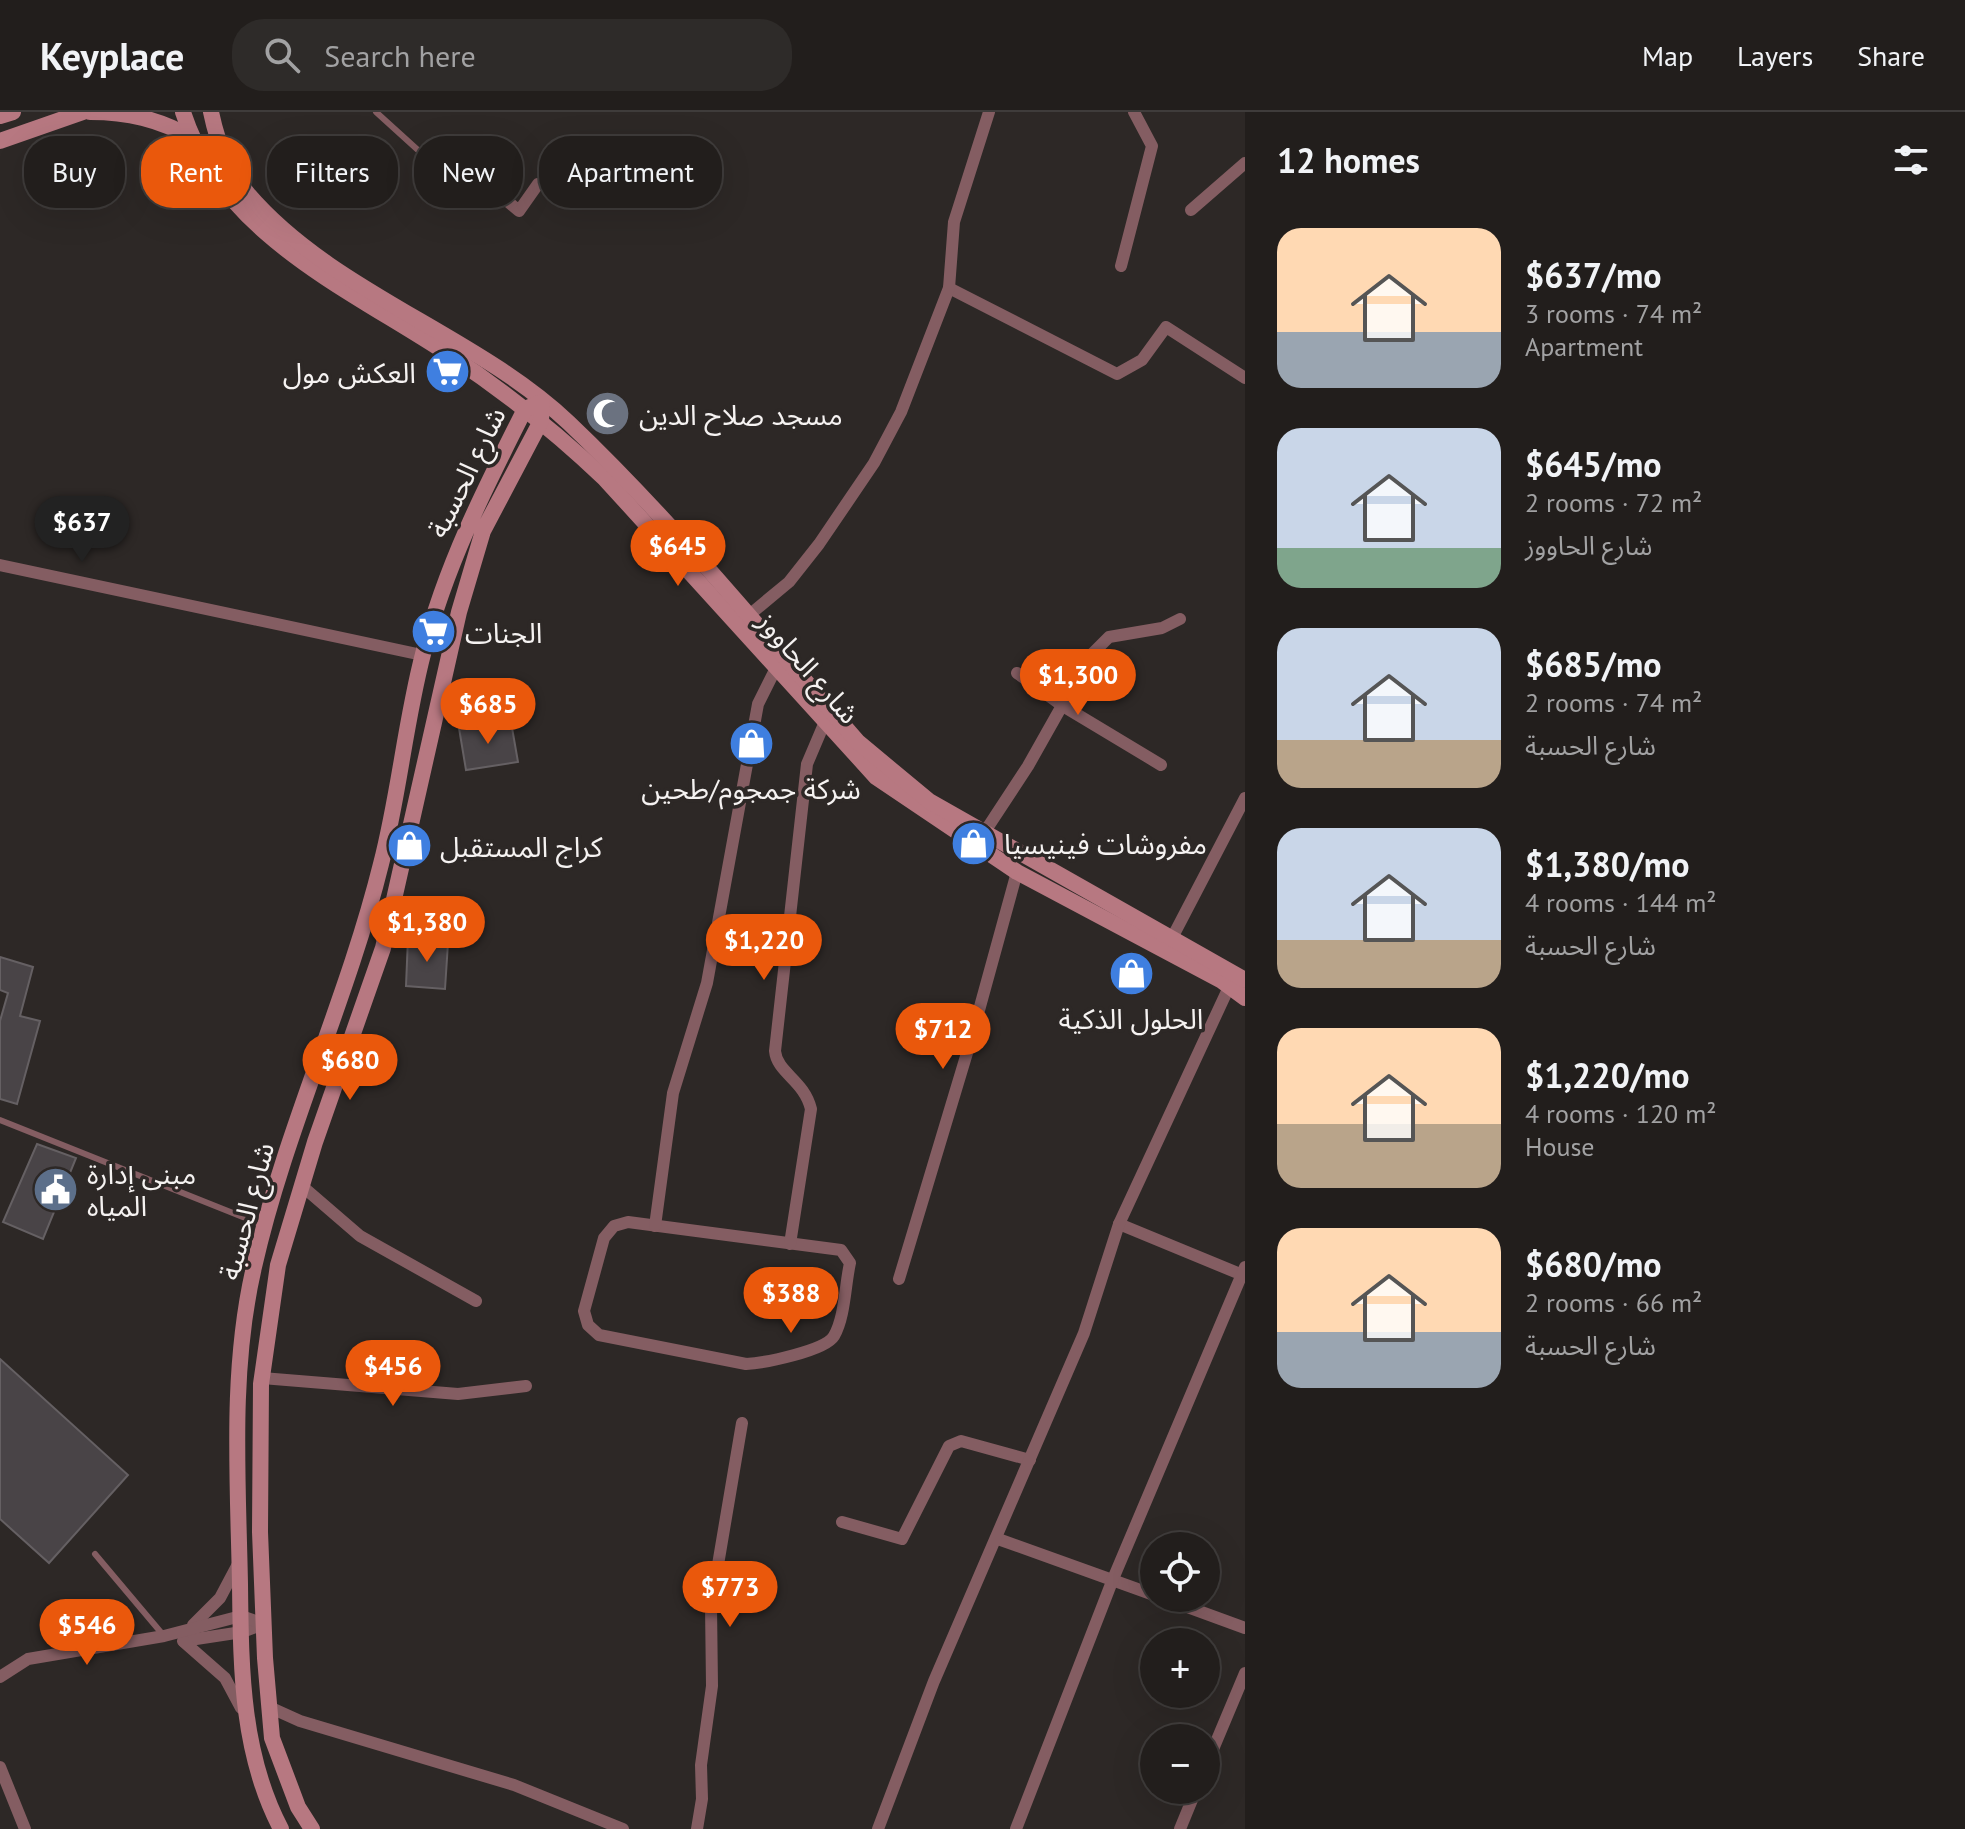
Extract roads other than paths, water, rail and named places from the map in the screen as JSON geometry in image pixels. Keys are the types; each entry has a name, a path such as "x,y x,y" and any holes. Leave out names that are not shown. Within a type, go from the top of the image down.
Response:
{"main road":[{"path":"0,116 13,112"},
{"path":"0,141 83,112"},
{"path":"90,112 126,112 173,127 189,136"},
{"name":"شارع الحاووز","path":"183,112 191,136"},
{"name":"شارع الحاووز","path":"211,112 229,166 247,193 271,217 306,246 542,402 608,462 858,742 889,771 929,801 1172,938 1237,984 1245,998"},
{"name":"شارع الحاووز","path":"241,208 272,239 322,275 448,354 541,421 605,479 824,724 876,777 1017,872 1237,984"},
{"name":"شارع الحسبة","path":"281,1829 255,1768 247,1724 241,1624 236,1402 254,1268 381,865 422,655 447,574 472,514 525,409 542,402 541,421 483,531 459,612 383,948 278,1265 262,1378 260,1532 269,1707 272,1738 298,1807 312,1829"}],"street":[{"path":"748,616 789,582 874,463 901,412 949,288 954,222 989,112"},
{"path":"1121,266 1152,146 1134,112"},
{"path":"1191,210 1245,163"},
{"path":"523,205 538,184"},
{"path":"949,288 1117,374 1142,360 1166,327 1245,378"},
{"path":"0,565 422,655"},
{"path":"984,833 1063,706 1090,656 1109,637 1162,628 1180,619"},
{"path":"655,1226 673,1093 707,983 758,704 776,668"},
{"path":"1017,673 1063,706 1161,765"},
{"path":"790,1244 811,1109 805,1091 778,1064 775,1051 807,764 811,747 824,724"},
{"path":"1172,938 1245,798"},
{"path":"899,1279 970,1043 1017,872"},
{"path":"878,1829 934,1681 998,1539 1084,1333 1119,1224 1237,984"},
{"path":"302,1186 360,1236 476,1301"},
{"path":"628,1222 790,1244 836,1248 849,1258 836,1332 823,1346 768,1362 746,1364 604,1337 588,1325 584,1311 607,1233 628,1222"},
{"path":"1016,1829 1113,1579 1244,1273 1119,1224"},
{"path":"262,1378 458,1394 526,1386"},
{"path":"697,1829 702,1799 701,1765 712,1686 711,1606 742,1423"},
{"path":"842,1522 902,1539 949,1446 961,1441 1030,1460"},
{"path":"998,1539 1140,1590"},
{"path":"192,1627 220,1598 240,1561"},
{"path":"1201,1612 1245,1628"},
{"path":"184,1642 241,1624"},
{"path":"1,1675 28,1659 164,1636 192,1627 264,1624"},
{"path":"164,1636 184,1642 225,1678 247,1724"},
{"path":"1220,1733 1245,1673"},
{"path":"269,1707 300,1721 514,1785 623,1829"},
{"path":"0,1767 25,1829"},
{"path":"1180,1829 1190,1804"}],"lane":[{"path":"379,113 414,145"},
{"path":"0,1120 266,1227"},
{"path":"95,1554 164,1636"}],"place":[{"name":"العكش مول","path":"447,372"},
{"name":"مسجد صلاح الدين","path":"608,414"},
{"name":"الجنات","path":"434,632"},
{"name":"شركة جمجوم/طحين","path":"751,743"},
{"name":"مفروشات فينيسيا","path":"973,843"},
{"name":"كراج المستقبل","path":"409,846"},
{"name":"الحلول الذكية","path":"1131,973"},
{"name":"مبنى إدارة المياه","path":"56,1189"}]}
